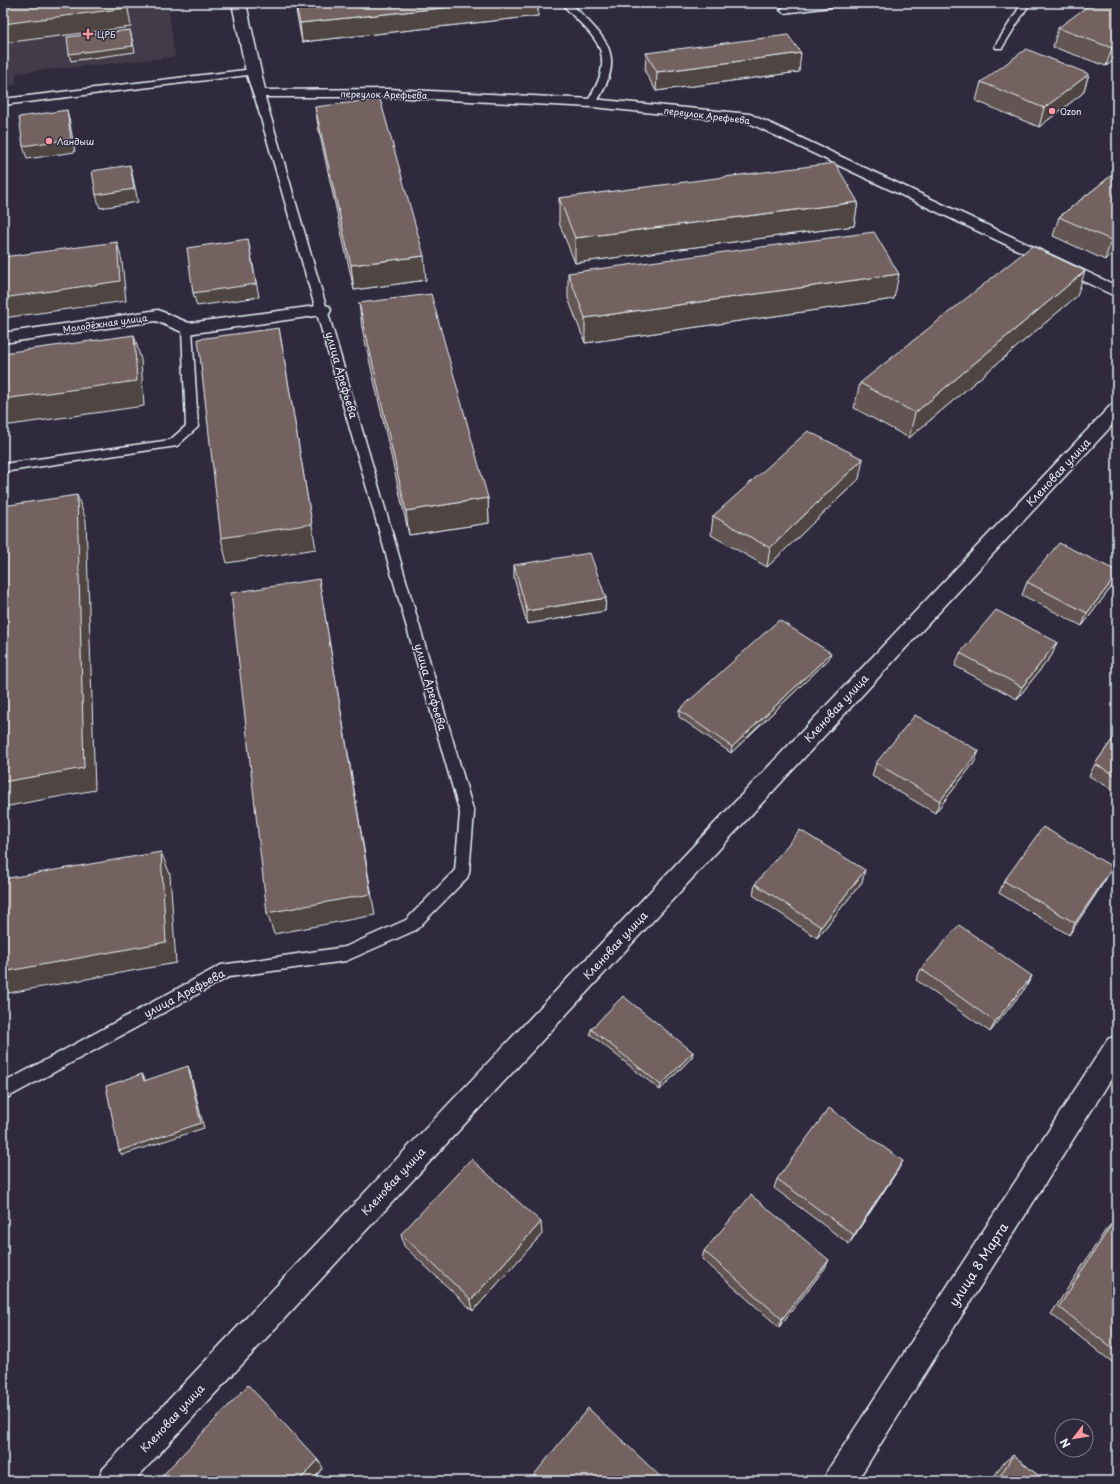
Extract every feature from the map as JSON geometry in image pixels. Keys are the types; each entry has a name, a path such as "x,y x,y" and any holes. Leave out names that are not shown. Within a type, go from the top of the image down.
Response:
{"street":[{"name":"улица Арефьева","path":"239,3 259,94"},
{"name":"переулок Арефьева","path":"259,94 389,93 592,102 750,118 1117,292"},
{"path":"187,329 323,310"},
{"name":"Молодёжная улица","path":"3,338 158,315 187,329"},
{"name":"Кленовая улица","path":"113,1481 1117,409"},
{"name":"улица 8 Марта","path":"839,1481 1117,1047"}],"lane":[{"path":"566,3 599,36 604,51 606,71 592,102"},
{"path":"784,10 838,3"},
{"path":"999,46 1026,3"},
{"path":"3,102 253,72"},
{"name":"улица Арефьева","path":"3,1092 227,970 346,954 411,925 462,873 467,814 323,310 259,94"},
{"path":"3,468 173,443 192,427 187,329"}],"shaded area":[{"name":"ЦРБ","path":"3,3 66,11 149,3 168,3 175,57 16,73 16,85 3,87"}],"building":[{"path":"3,3 126,3 127,8 3,24"},
{"path":"295,3 489,3 300,23"},
{"path":"1092,3 1117,3 1117,43 1112,48 1058,28"},
{"path":"130,30 133,46 69,54 67,37"},
{"path":"788,35 801,53 657,72 646,53"},
{"path":"1026,49 1089,74 1044,108 981,82"},
{"path":"380,99 424,256 351,265 315,107"},
{"path":"67,110 71,139 23,146 19,117"},
{"path":"835,163 858,202 575,238 559,198"},
{"path":"130,165 134,189 96,195 92,171"},
{"path":"1117,171 1117,236 1111,240 1059,217"},
{"path":"874,232 899,274 585,318 568,273"},
{"path":"248,239 256,284 193,293 187,248"},
{"path":"117,242 120,281 3,298 3,257"},
{"path":"1032,246 1085,271 915,413 860,383"},
{"path":"431,294 488,498 406,511 359,303"},
{"path":"279,328 312,524 221,538 198,339"},
{"path":"134,335 137,381 3,399 3,353"},
{"path":"808,431 863,459 770,548 713,516"},
{"path":"77,495 84,768 3,782 3,506"},
{"path":"1059,543 1117,571 1117,575 1087,613 1027,582"},
{"path":"590,553 606,598 527,611 514,565"},
{"path":"319,579 371,894 267,913 231,593"},
{"path":"996,610 1057,642 1022,687 960,653"},
{"path":"779,620 831,653 732,747 679,710"},
{"path":"915,715 979,751 940,801 876,763"},
{"path":"1117,733 1117,776 1095,764"},
{"path":"1043,827 1113,867 1075,923 1004,881"},
{"path":"800,830 865,870 821,927 755,884"},
{"path":"161,852 166,942 3,972 3,879"},
{"path":"959,925 1032,976 995,1022 921,969"},
{"path":"623,996 693,1052 661,1085 591,1029"},
{"path":"188,1066 201,1123 119,1151 106,1086 142,1074 144,1081"},
{"path":"829,1108 903,1161 854,1235 777,1179"},
{"path":"471,1159 541,1222 471,1300 401,1234"},
{"path":"751,1195 829,1260 782,1319 704,1251"},
{"path":"1113,1222 1117,1226 1117,1352 1059,1307"},
{"path":"248,1385 318,1460 299,1481 166,1481 162,1476"},
{"path":"588,1408 665,1481 529,1481"},
{"path":"1013,1455 1045,1481 997,1481"}],"place":[{"name":"ЦРБ","path":"88,34"},
{"name":"Ozon","path":"1052,111"},
{"name":"Ландыш","path":"49,141"}]}
